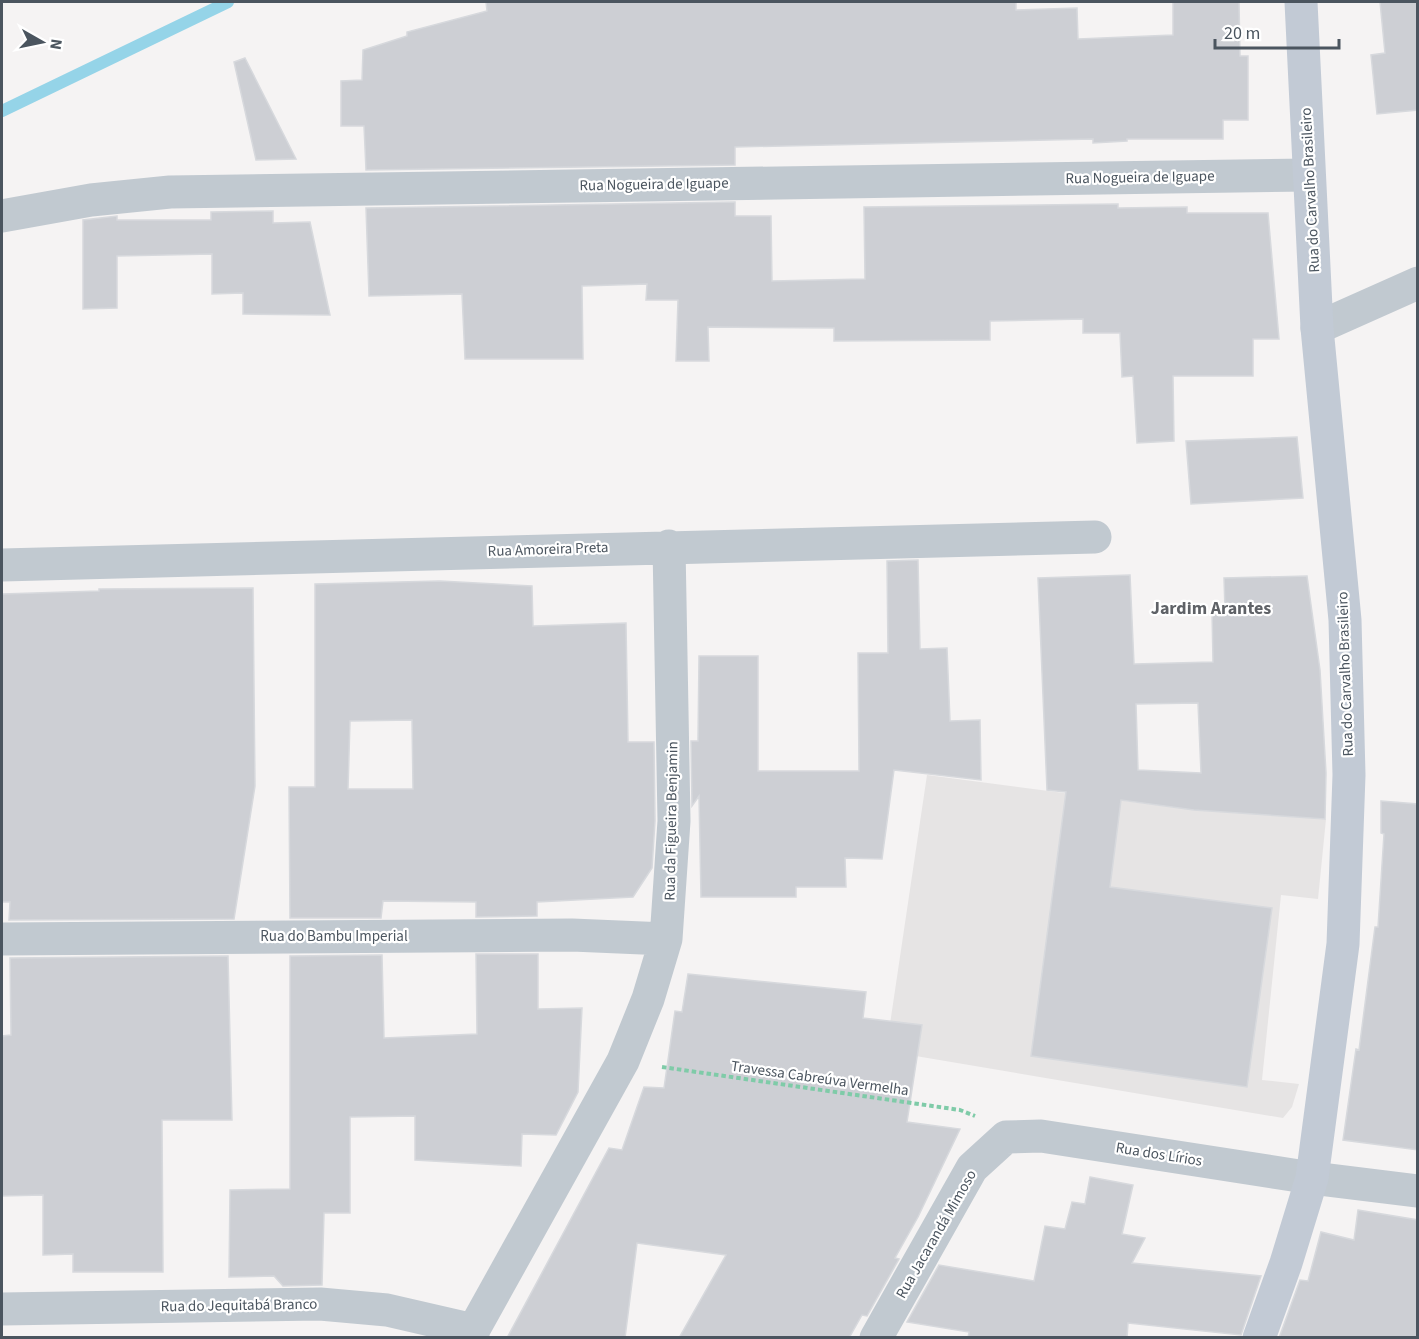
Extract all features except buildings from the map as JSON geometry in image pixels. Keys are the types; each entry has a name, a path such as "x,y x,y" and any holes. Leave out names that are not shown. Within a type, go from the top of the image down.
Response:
{"street":[{"name":"Rua do Carvalho Brasileiro","path":"1259,1338 1286,1263 1312,1178 1343,944 1349,775 1345,620 1317,328 1301,2"},
{"name":"Rua Nogueira de Iguape","path":"2,216 91,200 170,192 1308,175"},
{"path":"1317,328 1418,284"},
{"name":"Rua Amoreira Preta","path":"2,565 669,546 1095,537"},
{"name":"Rua da Figueira Benjamin","path":"472,1334 623,1061 648,999 666,939 671,900 674,821 669,546"},
{"name":"Rua do Bambu Imperial","path":"2,939 560,935 666,939"},
{"name":"Rua dos Lírios","path":"1006,1137 1041,1136 1312,1178 1418,1191"},
{"name":"Rua Jacarandá Mimoso","path":"876,1338 972,1168 1006,1137"},
{"name":"Rua do Jequitabá Branco","path":"2,1309 320,1304 387,1310 472,1334"}],"path":[{"name":"Travessa Cabreúva Vermelha","path":"623,1061 960,1110 985,1120 1006,1137"}],"shaded area":[{"path":"927,775 1194,810 1326,819 1318,899 1281,895 1262,1080 1299,1084 1292,1107 1283,1118 886,1051"}],"waterway":[{"path":"2,111 228,2"}],"district":[{"name":"Jardim Arantes","path":"1211,608"}]}
